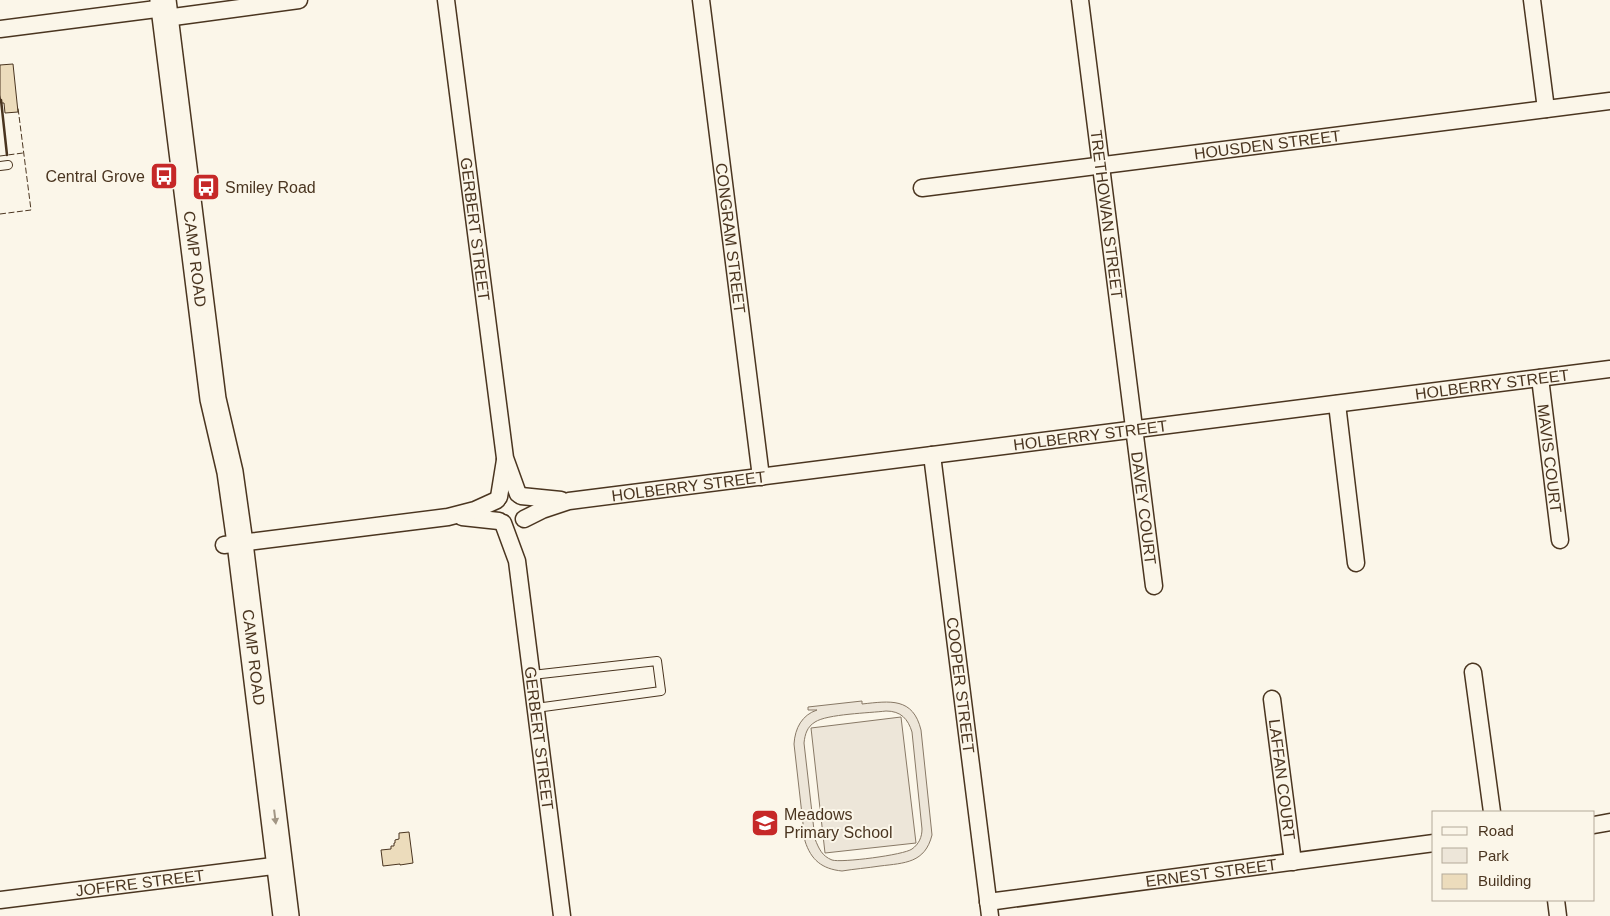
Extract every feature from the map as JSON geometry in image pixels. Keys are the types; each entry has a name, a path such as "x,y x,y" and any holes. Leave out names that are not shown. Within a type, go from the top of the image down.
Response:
{"main road":[{"name":"CAMP ROAD","path":"164,9 214,399 230,472 232,544 272,867 286,916"},
{"name":"CAMP ROAD","path":"270,916 272,867"}],"street":[{"path":"0,29 164,9 300,0"},
{"name":"GERBERT STREET","path":"446,0 505,458 519,495"},
{"name":"CONGRAM STREET","path":"701,0 761,476"},
{"name":"TRETHOWAN STREET","path":"1080,0 1134,429"},
{"path":"1532,0 1546,109"},
{"name":"HOUSDEN STREET","path":"922,188 1610,101"},
{"name":"HOLBERRY STREET","path":"522,521 542,510 569,501 1610,369"},
{"name":"MAVIS COURT","path":"1540,378 1560,540"},
{"path":"1337,404 1356,563"},
{"name":"DAVEY COURT","path":"1134,429 1154,586"},
{"name":"COOPER STREET","path":"932,455 989,909"},
{"name":"GERBERT STREET","path":"498,498 505,458"},
{"path":"232,544 448,517 475,510 508,492 519,495 524,499 527,509 522,521 511,525 476,518 448,517"},
{"name":"HOLBERRY STREET","path":"519,495 569,501"},
{"path":"498,498 494,509 497,518 501,522"},
{"name":"GERBERT STREET","path":"522,521 517,561 562,916"},
{"name":"GERBERT STREET","path":"501,522 517,561"},
{"path":"1473,672 1492,811"},
{"name":"LAFFAN COURT","path":"1272,699 1292,862"},
{"path":"1595,824 1610,822"},
{"name":"ERNEST STREET","path":"989,909 1292,862 1432,843"},
{"name":"JOFFRE STREET","path":"0,900 272,867"},
{"path":"1556,901 1558,916"}],"lane":[{"path":"532,675 657,661 661,691 536,708"}],"green space":[{"path":"862,701 862,704 891,702 906,706 912,712 921,730 932,835 929,844 919,856 913,860 898,864 842,871 823,866 810,853 805,841 794,744 800,723 807,715 817,710 808,710 808,707","holes":["891,711 900,714 908,723 912,732 922,829 921,838 912,849 897,854 838,861 832,860 821,852 815,839 804,743 807,731 815,722 829,717"]},
{"path":"901,717 916,843 825,853 811,728"}],"building":[{"path":"13,64 18,112 5,113 4,103 1,103 0,95 0,65"},
{"path":"409,832 413,863 383,866 381,850 391,849 391,846 394,846 395,840 399,839 399,833"}],"fence":[{"path":"0,214 31,210 18,108"},
{"path":"0,156 23,153"}],"wall":[{"path":"1,100 7,155"}],"place":[{"name":"Central Grove","path":"164,176"},
{"name":"Smiley Road","path":"206,187"},
{"name":"Meadows Primary School","path":"765,823"}]}
